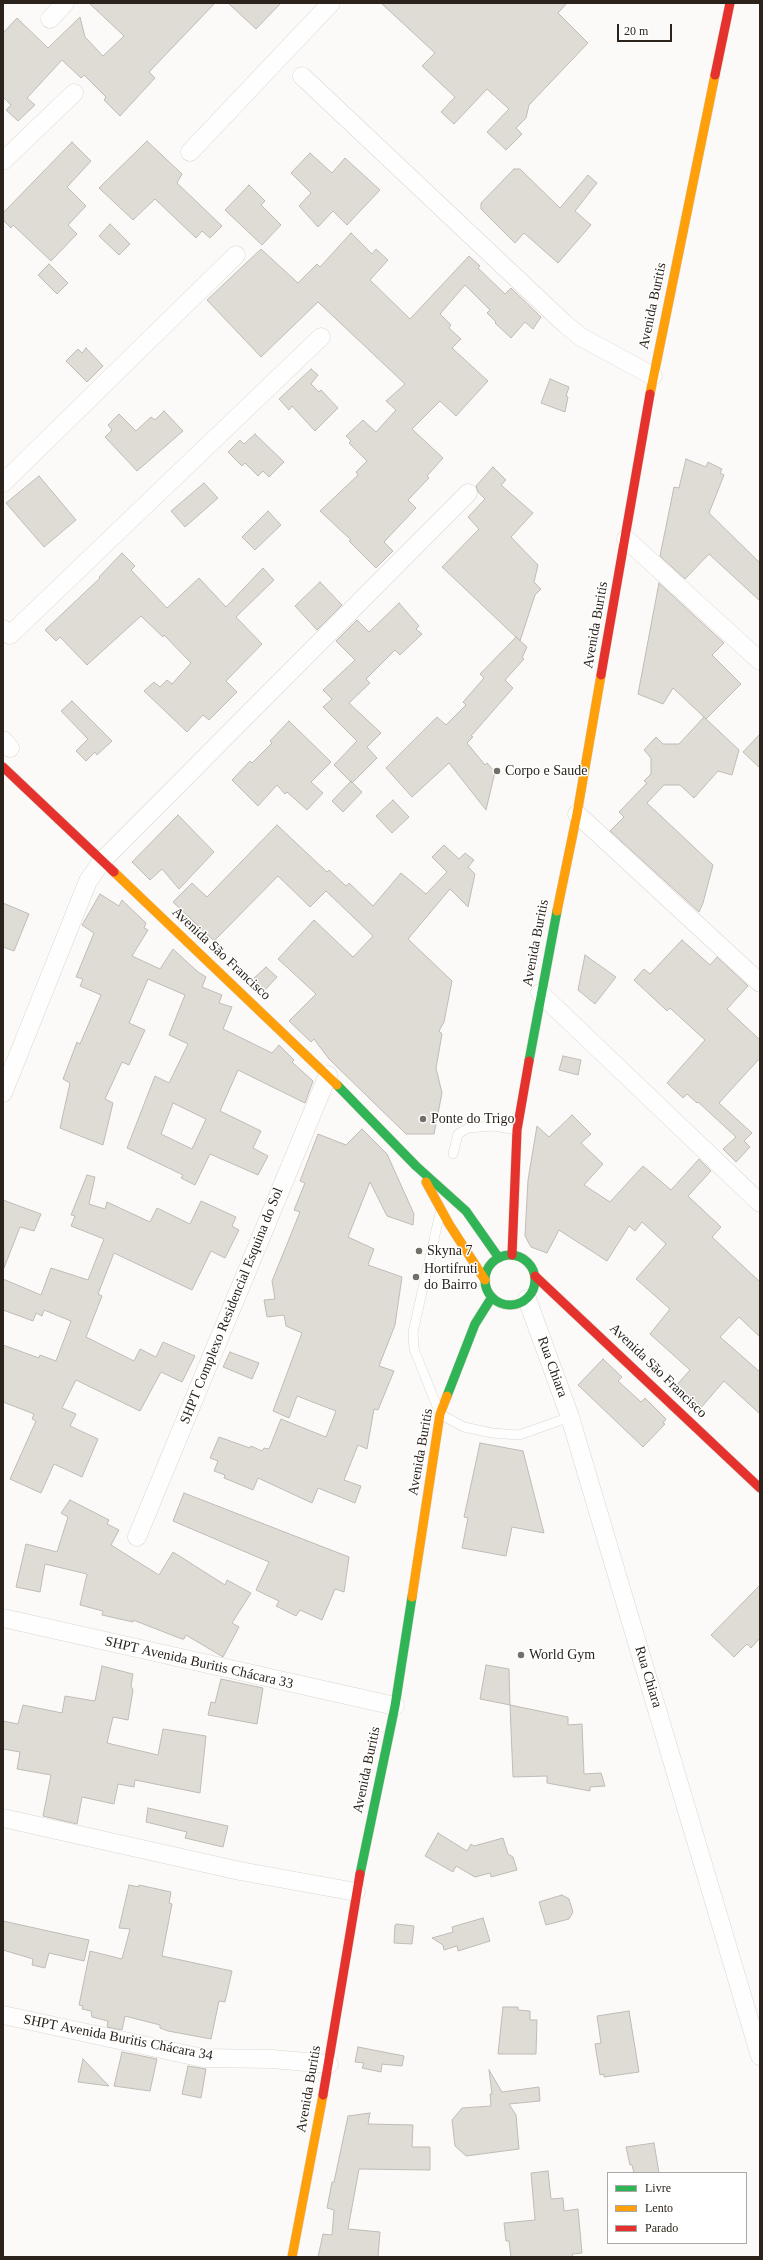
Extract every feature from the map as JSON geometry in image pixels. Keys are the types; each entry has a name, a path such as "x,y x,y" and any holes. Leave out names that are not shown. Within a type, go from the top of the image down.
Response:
{"street":[{"path":"50,19 65,3"},
{"path":"190,152 331,3"},
{"name":"Avenida Buritis","path":"512,1256 517,1130 540,993 577,814 654,376 730,3"},
{"path":"302,76 565,324 581,337 654,376"},
{"path":"3,161 74,93"},
{"path":"3,483 236,255"},
{"path":"3,629 10,635 321,337"},
{"path":"3,1092 88,881 102,861 468,493"},
{"path":"626,539 760,661"},
{"name":"Avenida São Francisco","path":"3,767 328,1075 416,1166 466,1211 499,1258"},
{"path":"577,814 760,983"},
{"path":"540,993 760,1203"},
{"name":"SHPT Complexo Residencial Esquina do Sol","path":"136,1537 328,1075"},
{"name":"Avenida São Francisco","path":"416,1166 441,1210 485,1280"},
{"path":"512,1256 527,1262 535,1276 533,1292 527,1299 519,1304 509,1306 500,1303 492,1297 487,1289 485,1280 489,1268 499,1258 512,1256"},
{"name":"Avenida São Francisco","path":"535,1276 760,1488"},
{"name":"Avenida Buritis","path":"292,2257 329,2064 356,1892 395,1706 440,1414 476,1324 492,1297"},
{"name":"Rua Chiara","path":"527,1299 570,1417 760,2056"},
{"name":"SHPT Avenida Buritis Chácara 33","path":"3,1618 395,1706"},
{"path":"3,1818 240,1871 356,1892"},
{"name":"SHPT Avenida Buritis Chácara 34","path":"3,2015 203,2058 272,2059 329,2064"}],"lane":[{"path":"453,1154 458,1134 468,1128 494,1126 517,1130"},
{"path":"441,1210 413,1332 414,1349 440,1414 464,1426 492,1433 519,1434 570,1417"}],"building":[{"path":"89,3 215,3 149,72 155,78 120,116 104,100 106,97 84,75 81,78 62,60 27,98 35,105 18,121 6,110 11,105 3,97 3,33 17,18 48,48 80,17 85,37 103,56 124,36"},
{"path":"228,3 281,3 256,29"},
{"path":"381,3 567,3 558,13 588,43 529,105 526,118 516,128 522,134 506,150 487,132 509,109 487,89 454,124 441,112 455,97 422,66 435,53"},
{"path":"147,141 182,174 177,183 222,226 210,238 202,231 196,238 155,199 133,220 99,188"},
{"path":"72,142 91,161 67,187 86,206 68,225 77,234 51,261 13,225 11,228 3,220 3,213"},
{"path":"310,153 332,173 345,158 380,190 347,225 333,211 318,227 299,206 311,193 291,173"},
{"path":"514,169 520,169 560,208 588,175 597,183 575,211 591,225 558,263 524,233 515,243 481,209 481,203"},
{"path":"249,185 265,201 261,205 281,225 262,245 225,210"},
{"path":"110,224 130,244 119,255 99,236"},
{"path":"351,233 372,254 376,249 388,260 370,280 410,319 469,256 480,266 478,268 505,294 511,288 541,317 533,329 525,322 511,338 487,313 490,310 465,285 440,314 451,325 449,328 461,339 452,348 488,381 456,416 440,401 412,429 443,458 427,476 429,478 408,500 416,508 384,542 393,551 376,568 349,541 351,540 320,511 358,475 356,472 367,461 349,443 351,441 346,436 363,420 376,432 396,410 386,401 405,384 318,302 261,357 207,300 261,249 298,283 317,264 320,267"},
{"path":"49,264 68,283 57,294 38,275"},
{"path":"86,348 103,366 87,382 66,361 78,349 82,353"},
{"path":"311,369 318,375 311,384 319,392 321,390 338,408 315,431 292,406 289,410 279,399"},
{"path":"550,379 569,387 566,396 568,397 565,412 541,403"},
{"path":"164,411 183,431 137,471 105,437 112,430 108,425 119,414 136,431 151,417 155,420"},
{"path":"255,434 284,462 269,477 263,471 258,476 245,463 242,466 228,452 240,440 244,444"},
{"path":"686,459 706,467 708,462 722,469 720,473 724,475 709,513 760,563 760,601 709,554 685,579 660,556 674,487 679,488"},
{"path":"493,467 506,480 501,485 533,513 511,537 538,565 534,582 541,589 535,595 520,641 442,567 479,529 468,517 485,499 478,492 476,486"},
{"path":"39,476 76,520 44,547 6,503"},
{"path":"204,483 218,498 185,527 171,511"},
{"path":"268,511 281,525 255,550 242,537"},
{"path":"122,553 135,566 131,570 167,608 199,578 226,607 263,568 274,580 236,617 262,644 226,681 237,692 209,720 203,715 187,732 144,691 154,682 160,687 167,680 172,684 191,663 164,635 163,637 141,616 87,665 60,637 56,641 45,630 100,578 99,577"},
{"path":"320,582 342,605 317,630 295,606"},
{"path":"659,583 724,643 712,655 741,684 706,719 673,688 663,704 638,694"},
{"path":"399,603 419,626 416,629 422,634 400,655 395,650 366,679 370,683 349,703 381,733 367,747 377,758 352,783 334,765 357,741 323,707 332,699 323,690 355,660 336,641 357,620 369,632"},
{"path":"516,637 527,647 522,658 524,659 505,680 513,688 471,736 473,737 467,743 485,765 487,763 495,772 486,810 449,763 412,797 386,768 437,717 446,725 466,705 463,702 484,678 480,674"},
{"path":"72,701 112,741 97,755 95,752 86,761 76,751 88,739 61,711"},
{"path":"704,717 739,750 732,775 718,771 694,798 680,785 664,785 647,803 713,865 703,903 699,912 610,831 624,817 619,812 647,783 644,781 651,774 651,758 644,750 656,737 663,744 679,744"},
{"path":"289,721 331,762 311,782 323,793 307,810 287,792 285,794 277,785 258,806 232,780 250,761 252,763 272,743 270,741"},
{"path":"760,734 760,768 743,752"},
{"path":"351,781 362,792 343,812 332,801"},
{"path":"393,800 409,817 392,833 376,816"},
{"path":"178,815 214,852 179,889 162,869 150,880 132,862"},
{"path":"277,825 327,872 329,870 346,886 349,883 373,906 401,873 426,894 447,872 432,857 444,845 459,859 465,853 474,860 468,867 475,874 468,907 450,889 408,939 452,981 444,1022 439,1031 442,1034 436,1068 442,1093 434,1134 406,1134 329,1059 314,1039 311,1042 289,1021 316,994 278,959 314,920 353,957 373,936 326,891 310,907 278,876 214,941 173,902 192,883 207,897"},
{"path":"100,894 119,906 122,900 146,923 144,928 148,930 132,956 160,969 173,949 198,972 206,977 202,987 222,995 219,1003 232,1007 223,1029 272,1053 279,1045 294,1060 292,1062 313,1081 305,1103 238,1070 220,1111 261,1131 253,1148 268,1156 258,1175 210,1154 195,1185 181,1178 183,1175 127,1148 155,1076 169,1083 188,1044 169,1035 185,995 148,979 129,1023 145,1030 129,1065 122,1062 105,1099 113,1103 103,1145 60,1128 70,1083 63,1079 77,1042 80,1044 101,995 80,986 83,979 76,977 94,933 82,925","holes":["173,1103 206,1119 192,1149 161,1134"]},
{"path":"3,903 29,914 14,951 3,947"},
{"path":"682,940 710,965 717,957 748,986 727,1009 760,1040 760,1058 719,1103 752,1133 744,1141 750,1147 736,1162 723,1149 736,1137 698,1102 697,1103 687,1094 683,1098 667,1083 705,1040 670,1008 667,1011 634,980 644,969 650,974"},
{"path":"585,955 616,977 595,1004 578,990"},
{"path":"266,967 277,977 264,991 252,980"},
{"path":"563,1056 581,1060 578,1075 559,1070"},
{"path":"572,1115 591,1134 581,1143 603,1164 584,1185 610,1202 643,1166 671,1190 699,1159 711,1171 688,1196 721,1227 712,1237 760,1282 760,1337 739,1317 720,1337 760,1372 760,1414 724,1381 699,1410 675,1387 690,1370 650,1334 670,1309 636,1279 666,1244 642,1222 635,1231 629,1226 607,1261 559,1230 547,1253 531,1247 525,1236 528,1180 537,1126 549,1137"},
{"path":"362,1129 387,1154 414,1214 413,1225 387,1216 370,1182 348,1237 374,1249 368,1265 402,1277 395,1325 379,1366 394,1371 378,1410 374,1409 367,1449 358,1445 344,1480 361,1486 355,1503 318,1488 312,1503 258,1478 253,1490 224,1478 225,1475 214,1471 218,1461 210,1458 219,1437 250,1448 251,1446 262,1451 264,1448 269,1449 281,1419 326,1437 336,1411 297,1396 289,1418 273,1411 302,1333 286,1326 284,1315 267,1317 264,1300 275,1299 272,1281 300,1212 294,1210 305,1183 300,1181 318,1134 346,1145"},
{"path":"87,1175 95,1177 89,1204 105,1209 107,1202 150,1222 157,1208 190,1224 201,1201 236,1217 232,1226 239,1230 225,1258 211,1251 192,1290 114,1253 98,1294 102,1296 86,1337 134,1361 140,1349 156,1357 163,1342 195,1356 182,1382 161,1372 140,1411 76,1380 62,1408 76,1414 70,1426 98,1439 82,1477 54,1464 41,1493 10,1479 36,1421 32,1419 34,1414 3,1402 3,1345 39,1358 40,1355 56,1361 71,1321 44,1310 42,1316 36,1313 33,1321 3,1310 3,1279 41,1295 51,1268 88,1280 104,1239 71,1226 75,1216 71,1215"},
{"path":"3,1200 41,1214 34,1231 20,1227 4,1268"},
{"path":"230,1352 259,1363 252,1379 223,1367"},
{"path":"603,1359 622,1377 618,1381 641,1402 645,1398 666,1419 663,1423 665,1424 643,1447 578,1385"},
{"path":"480,1443 523,1451 544,1533 512,1527 506,1556 462,1548 468,1518 464,1517"},
{"path":"184,1493 349,1557 344,1592 335,1589 322,1620 300,1610 296,1616 276,1606 279,1601 256,1590 269,1562 173,1521"},
{"path":"70,1500 109,1520 107,1524 119,1530 111,1545 159,1575 173,1552 225,1585 227,1580 251,1593 232,1623 239,1627 223,1657 186,1635 184,1639 182,1639 133,1620 133,1622 102,1615 103,1611 80,1605 87,1574 45,1564 40,1592 16,1587 26,1544 57,1552 68,1517 61,1513"},
{"path":"760,1585 760,1638 751,1648 747,1644 734,1657 711,1635"},
{"path":"486,1665 509,1669 510,1705 480,1699"},
{"path":"102,1666 133,1674 131,1686 133,1690 128,1720 113,1717 107,1743 158,1755 163,1729 206,1736 200,1793 135,1780 134,1787 118,1784 114,1804 82,1797 77,1824 43,1816 51,1775 17,1769 20,1752 3,1749 3,1721 18,1724 23,1705 62,1713 65,1696 95,1701"},
{"path":"221,1679 263,1688 257,1724 208,1715 211,1702 215,1703"},
{"path":"510,1705 568,1717 568,1725 582,1724 584,1774 601,1773 605,1786 590,1787 590,1791 547,1783 547,1776 513,1777"},
{"path":"148,1808 228,1826 223,1847 185,1838 187,1832 146,1822"},
{"path":"438,1833 467,1851 471,1844 474,1846 503,1838 508,1854 513,1857 517,1870 491,1877 490,1873 475,1877 456,1866 453,1872 425,1856"},
{"path":"129,1885 139,1887 139,1885 171,1892 169,1903 172,1904 162,1956 232,1971 225,2002 219,2001 211,2039 168,2031 160,2028 160,2025 125,2016 122,2030 107,2027 108,2021 92,2017 91,2011 82,2009 83,2006 79,2005 90,1951 122,1959 130,1929 119,1928"},
{"path":"562,1895 569,1899 573,1912 569,1919 546,1925 539,1902"},
{"path":"483,1918 490,1941 458,1951 457,1946 444,1950 443,1945 432,1938 453,1932 452,1927"},
{"path":"3,1921 89,1940 84,1961 49,1953 45,1968 32,1965 33,1959 3,1950"},
{"path":"395,1925 414,1926 412,1944 394,1943"},
{"path":"503,2007 518,2007 518,2010 530,2011 530,2020 537,2020 536,2054 498,2054"},
{"path":"629,2011 639,2072 604,2077 604,2074 600,2075 595,2044 601,2043 597,2016"},
{"path":"358,2047 404,2056 402,2066 382,2064 381,2072 362,2068 364,2063 355,2062"},
{"path":"122,2052 157,2059 150,2091 114,2086"},
{"path":"83,2059 109,2086 78,2082"},
{"path":"188,2066 206,2069 201,2098 182,2094"},
{"path":"489,2070 502,2092 539,2087 540,2101 509,2104 516,2115 519,2149 466,2156 455,2146 452,2120 462,2108 491,2106 490,2094 492,2094"},
{"path":"370,2113 368,2124 413,2125 412,2147 430,2147 430,2170 359,2169 348,2229 380,2232 378,2257 318,2257 323,2234 332,2235 334,2210 327,2208 348,2116"},
{"path":"654,2143 659,2172 634,2172 632,2165 630,2165 626,2147"},
{"path":"548,2171 551,2199 563,2198 564,2211 578,2209 582,2253 572,2254 573,2257 511,2257 509,2241 506,2241 504,2223 535,2220 531,2173"}],"traffic: fast":[{"path":"529,1061 557,911"},
{"path":"337,1085 416,1166 466,1211 499,1258"},
{"path":"510,1255 520,1257 528,1262 533,1270 535,1280 533,1290 528,1298 520,1303 510,1305 500,1303 492,1298 487,1290 485,1280 487,1270 492,1262 500,1257 510,1255"},
{"path":"447,1396 475,1324 492,1297"},
{"path":"360,1874 395,1706 412,1597"}],"traffic: slow":[{"path":"650,394 715,75"},
{"path":"557,911 577,814 601,675"},
{"path":"114,872 337,1085"},
{"path":"426,1182 449,1224 485,1280"},
{"path":"412,1597 440,1414 447,1396"},
{"path":"292,2257 323,2095"}],"traffic: jam":[{"path":"715,75 730,3"},
{"path":"601,675 650,394"},
{"path":"3,767 114,872"},
{"path":"512,1255 517,1130 529,1061"},
{"path":"535,1276 760,1488"},
{"path":"323,2095 360,1874"}],"place":[{"name":"Corpo e Saude","path":"497,771"},
{"name":"Ponte do Trigo","path":"423,1119"},
{"name":"Skyna 7","path":"419,1251"},
{"name":"Hortifruti do Bairro","path":"416,1277"},
{"name":"World Gym","path":"521,1655"}]}
